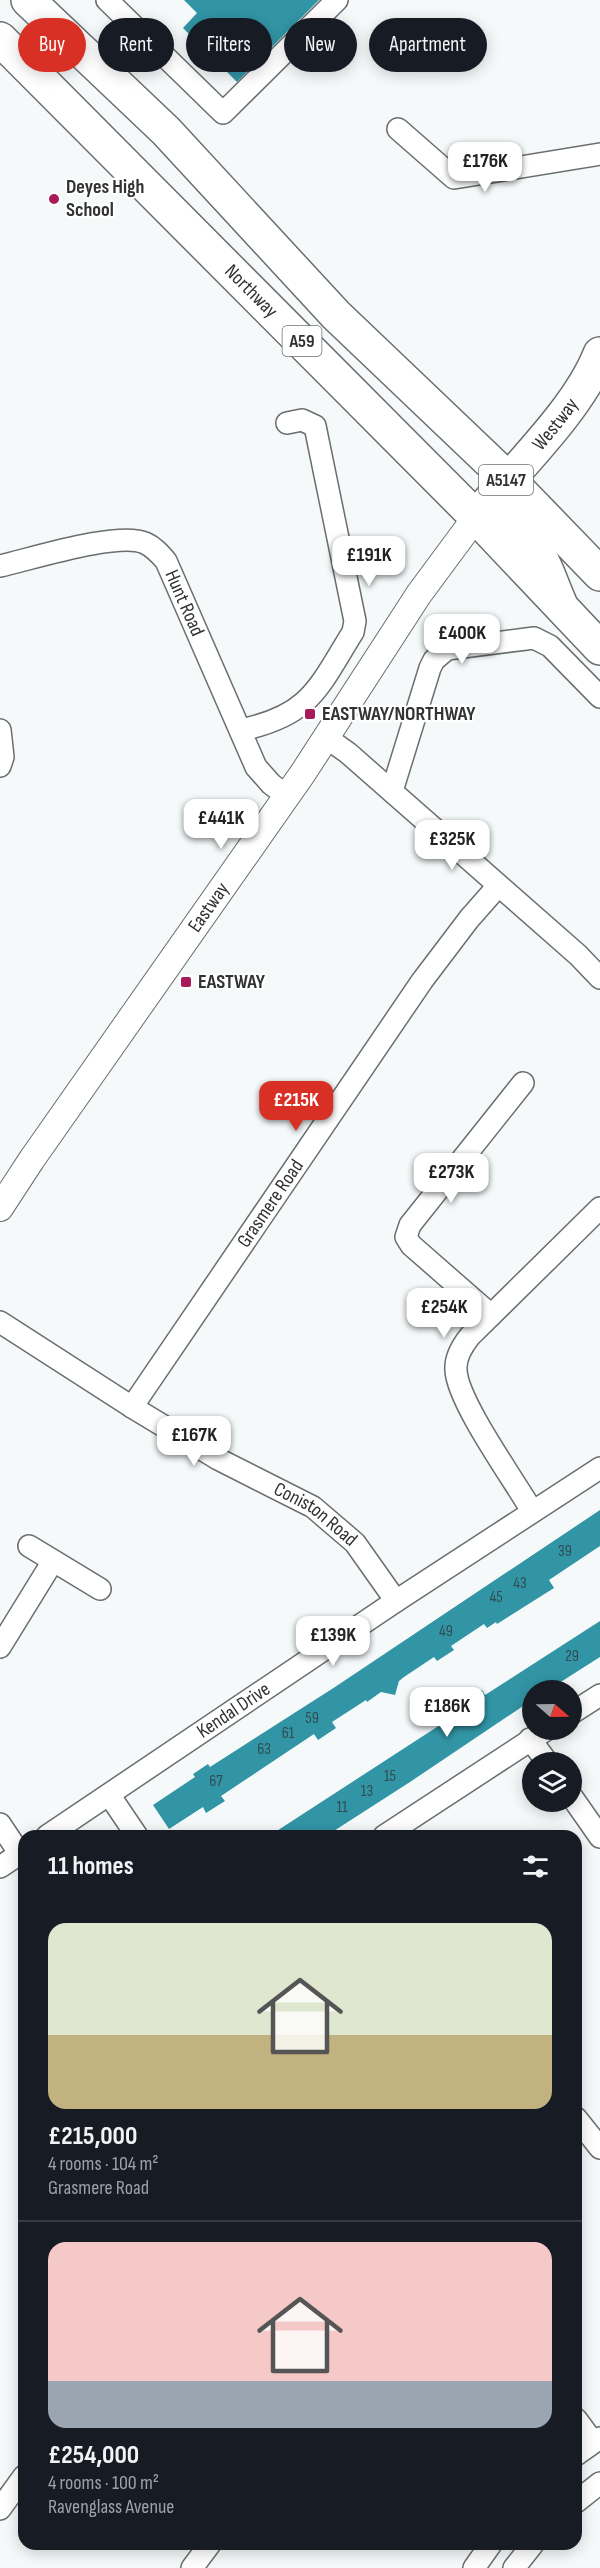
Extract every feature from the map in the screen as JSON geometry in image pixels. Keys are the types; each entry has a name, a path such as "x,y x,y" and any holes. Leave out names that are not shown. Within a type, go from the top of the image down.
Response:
{"main road":[{"name":"A59","path":"28,0 166,131 336,315 507,478 600,574"},
{"name":"Northway","path":"0,39 476,517 600,648"},
{"name":"Westway","path":"476,517 575,399 594,369 600,354"},
{"path":"507,478 505,501 508,514 515,526 535,548 562,608"}],"street":[{"path":"107,0 223,113 337,0"},
{"path":"398,129 454,178 600,154"},
{"path":"241,730 265,725 306,703 353,632 355,621 315,426 302,420 287,423"},
{"name":"Eastway","path":"0,1208 327,738 406,613 476,517"},
{"name":"Hunt Road","path":"0,566 117,539 144,542 156,550 166,561 256,766 271,784 287,796"},
{"path":"392,792 430,668 440,653 447,649 534,638 550,646 600,698"},
{"path":"0,730 3,757 0,766"},
{"path":"327,738 578,955 600,978"},
{"name":"Grasmere Road","path":"132,1407 422,981 469,919 498,886"},
{"path":"491,1315 411,1245 406,1237 410,1225 523,1083"},
{"path":"532,1510 465,1400 456,1368 460,1351 470,1336 600,1208"},
{"name":"Coniston Road","path":"0,1322 218,1459 302,1500 330,1519 355,1543 396,1601"},
{"name":"Kendal Drive","path":"57,1830 532,1510 600,1468"},
{"path":"29,1546 100,1589"},
{"path":"0,1647 53,1561"},
{"path":"582,1707 600,1695"},
{"path":"393,1830 529,1740"},
{"path":"110,1796 133,1830"},
{"path":"582,1811 600,1837"},
{"path":"0,1824 18,1847"},
{"path":"0,1867 18,1855"},
{"path":"582,2126 600,2148"},
{"path":"582,2425 597,2440 582,2451"},
{"path":"582,2497 600,2483"},
{"path":"0,2509 18,2484"},
{"path":"192,2568 206,2550"},
{"path":"513,2568 528,2550"},
{"path":"483,2555 504,2568"}],"building":[{"path":"184,0 319,0 301,18 284,18 284,35 272,47 272,18 192,18 197,13"},
{"path":"227,72 247,72 237,82"},
{"path":"600,1510 600,1546 549,1580 554,1588 497,1624 496,1622 487,1628 484,1624 451,1646 454,1650 437,1661 434,1657 404,1677 399,1681 395,1695 381,1692 367,1702 366,1700 332,1722 336,1728 318,1740 314,1734 221,1796 225,1801 206,1813 203,1807 169,1829 153,1805 195,1777 193,1774 208,1764 210,1767 335,1687"},
{"path":"600,1621 600,1657 564,1680 522,1680 522,1707 410,1782 335,1830 278,1830 440,1725 468,1705 466,1701 482,1690 485,1695"}],"place":[{"name":"Deyes High School","path":"54,199"},
{"name":"EASTWAY/NORTHWAY","path":"310,714"},
{"name":"EASTWAY","path":"186,982"}]}
